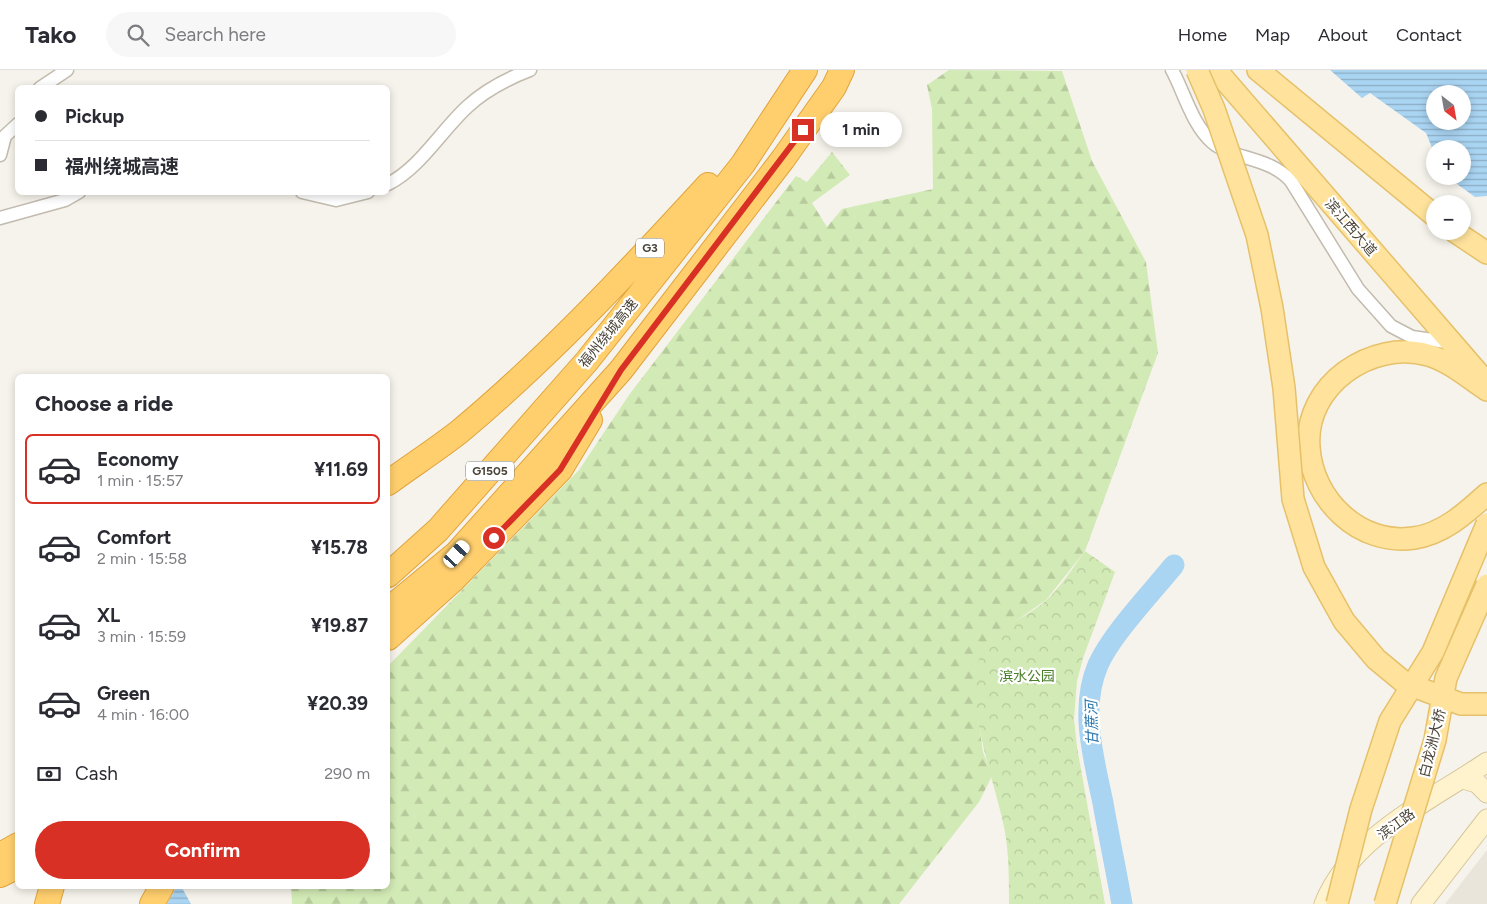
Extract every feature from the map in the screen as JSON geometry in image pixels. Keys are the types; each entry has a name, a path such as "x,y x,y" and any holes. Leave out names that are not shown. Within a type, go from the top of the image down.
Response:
{"highway":[{"name":"G3","path":"390,482 458,432 563,337 739,160 805,70"},
{"path":"390,636 454,579 560,470 621,370 783,159 834,87 842,70"},
{"name":"福州绕城高速","path":"390,573 438,530 586,361 739,160"},
{"name":"G1505","path":"390,608 457,554 621,370"},
{"path":"0,855 15,847"},
{"path":"0,875 15,868"},
{"path":"47,904 51,889"},
{"path":"152,904 160,889"}],"main road":[{"path":"1197,70 1214,109 1257,235 1272,308 1284,388 1293,499 1314,567 1344,621 1376,659 1405,683 1461,704 1487,704"},
{"name":"滨江西大道","path":"1216,70 1413,288 1487,361"},
{"name":"滨江西大道","path":"1234,70 1413,288 1453,343 1487,384"},
{"path":"1258,70 1426,209"},
{"path":"1468,240 1487,253"},
{"path":"1487,390 1430,356 1412,353 1374,357 1349,369 1329,386 1316,409 1308,446 1313,475 1322,493 1338,512 1362,530 1387,537 1414,538 1445,528 1487,494"},
{"path":"1337,904 1361,809 1390,722 1433,652 1487,524"},
{"name":"白龙洲大桥","path":"1385,904 1435,740 1446,678 1487,585"},
{"name":"滨江路","path":"1324,904 1329,890 1342,872 1371,842 1403,818 1487,762"},
{"path":"1463,779 1477,783 1487,793"},
{"path":"1420,904 1487,819"}],"street":[{"path":"44,85 67,70"},
{"path":"390,182 413,165 469,105 501,84 530,70"},
{"path":"1172,70 1200,126 1212,142 1280,170 1291,181 1328,238 1352,280 1391,326 1412,337 1453,343"},
{"path":"0,155 5,136 15,127"},
{"path":"0,218 65,200 74,195"},
{"path":"315,195 336,200 356,195"}],"shaded area":[{"path":"1487,850 1487,904 1445,904"}],"green space":[{"path":"949,70 1062,71 1092,161 1146,262 1158,353 1085,551 1046,600 998,633 985,648 980,658 976,693 979,724 983,752 992,776 979,802 899,904 292,904 291,889 390,889 390,664 579,470 629,395 796,176 807,182 832,152 850,175 812,203 827,227 842,209 933,189 932,109 927,85"},
{"name":"滨水公园","path":"1085,551 1115,572 1083,658 1077,681 1074,719 1077,747 1105,904 1009,904 1005,832 977,712 975,687 977,665 990,640 1042,604 1065,579"}],"water":[{"path":"1330,70 1487,70 1487,196 1475,197 1458,185 1471,185 1471,140 1429,140 1426,133 1370,93 1362,98"},
{"path":"175,889 183,889 191,904 167,904"}],"waterway":[{"name":"甘蔗河","path":"1122,904 1092,752 1089,716 1092,682 1098,665 1112,641 1174,565"}],"route":[{"path":"494,538 560,470 621,370 783,159 803,130"}]}
